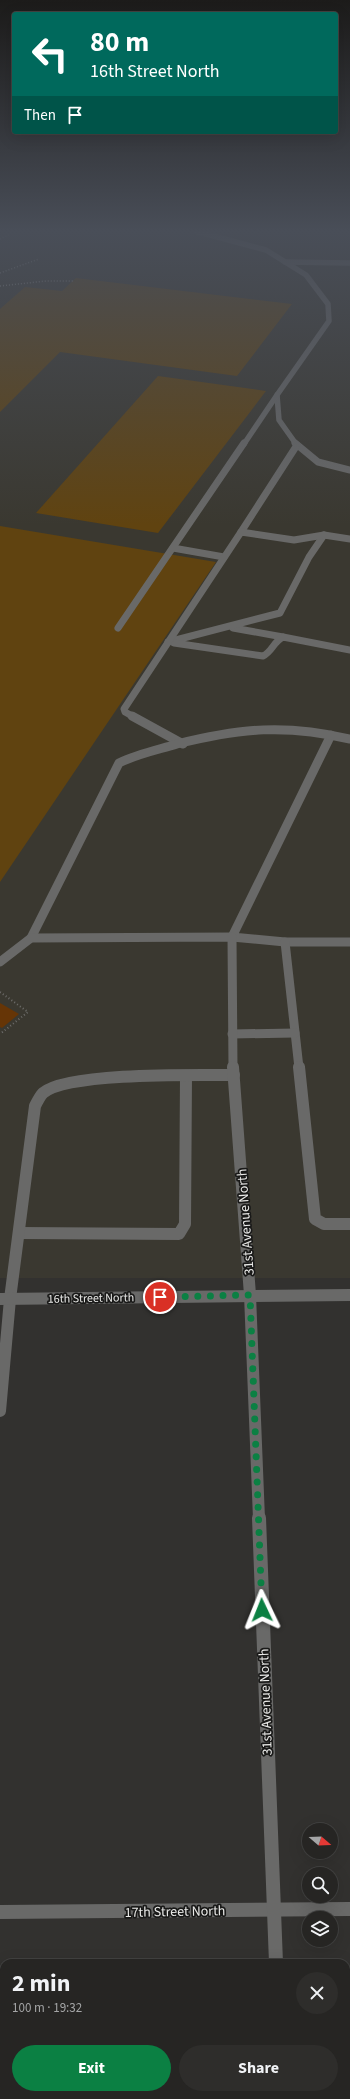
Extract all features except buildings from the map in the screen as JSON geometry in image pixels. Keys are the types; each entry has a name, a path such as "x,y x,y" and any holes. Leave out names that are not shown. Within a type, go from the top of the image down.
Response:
{"street":[{"path":"118,628 323,329"},
{"path":"277,395 279,420 298,445 318,462 350,470"},
{"path":"183,744 124,710 298,445"},
{"path":"241,532 294,540 324,536 350,539"},
{"path":"168,642 231,627 280,613 324,536"},
{"path":"173,548 224,557"},
{"path":"231,627 350,650"},
{"path":"168,642 264,656 268,654 278,639 283,637"},
{"path":"0,962 31,938 119,763 133,756 242,730 292,729 350,739"},
{"path":"232,937 331,735"},
{"path":"31,938 232,937 285,942 350,942"},
{"name":"31st Avenue North","path":"232,937 232,1034 250,1295 276,1959"},
{"path":"285,942 315,1219 324,1224 350,1224"},
{"path":"232,1034 295,1033"},
{"path":"0,1411 5,1299 19,1233 35,1106 43,1093 67,1083 141,1076 234,1076"},
{"path":"19,1233 179,1234 185,1224 186,1076"},
{"name":"16th Street North","path":"5,1299 350,1295"},
{"name":"17th Street North","path":"0,1912 350,1909"}],"path":[{"path":"0,992 28,1012 0,1034"}],"shaded area":[{"path":"0,329 350,329 350,1278 0,1278"},
{"path":"0,1003 19,1014 2,1028 0,1027"}],"route":[{"path":"160,1297 250,1295 262,1610"}]}
